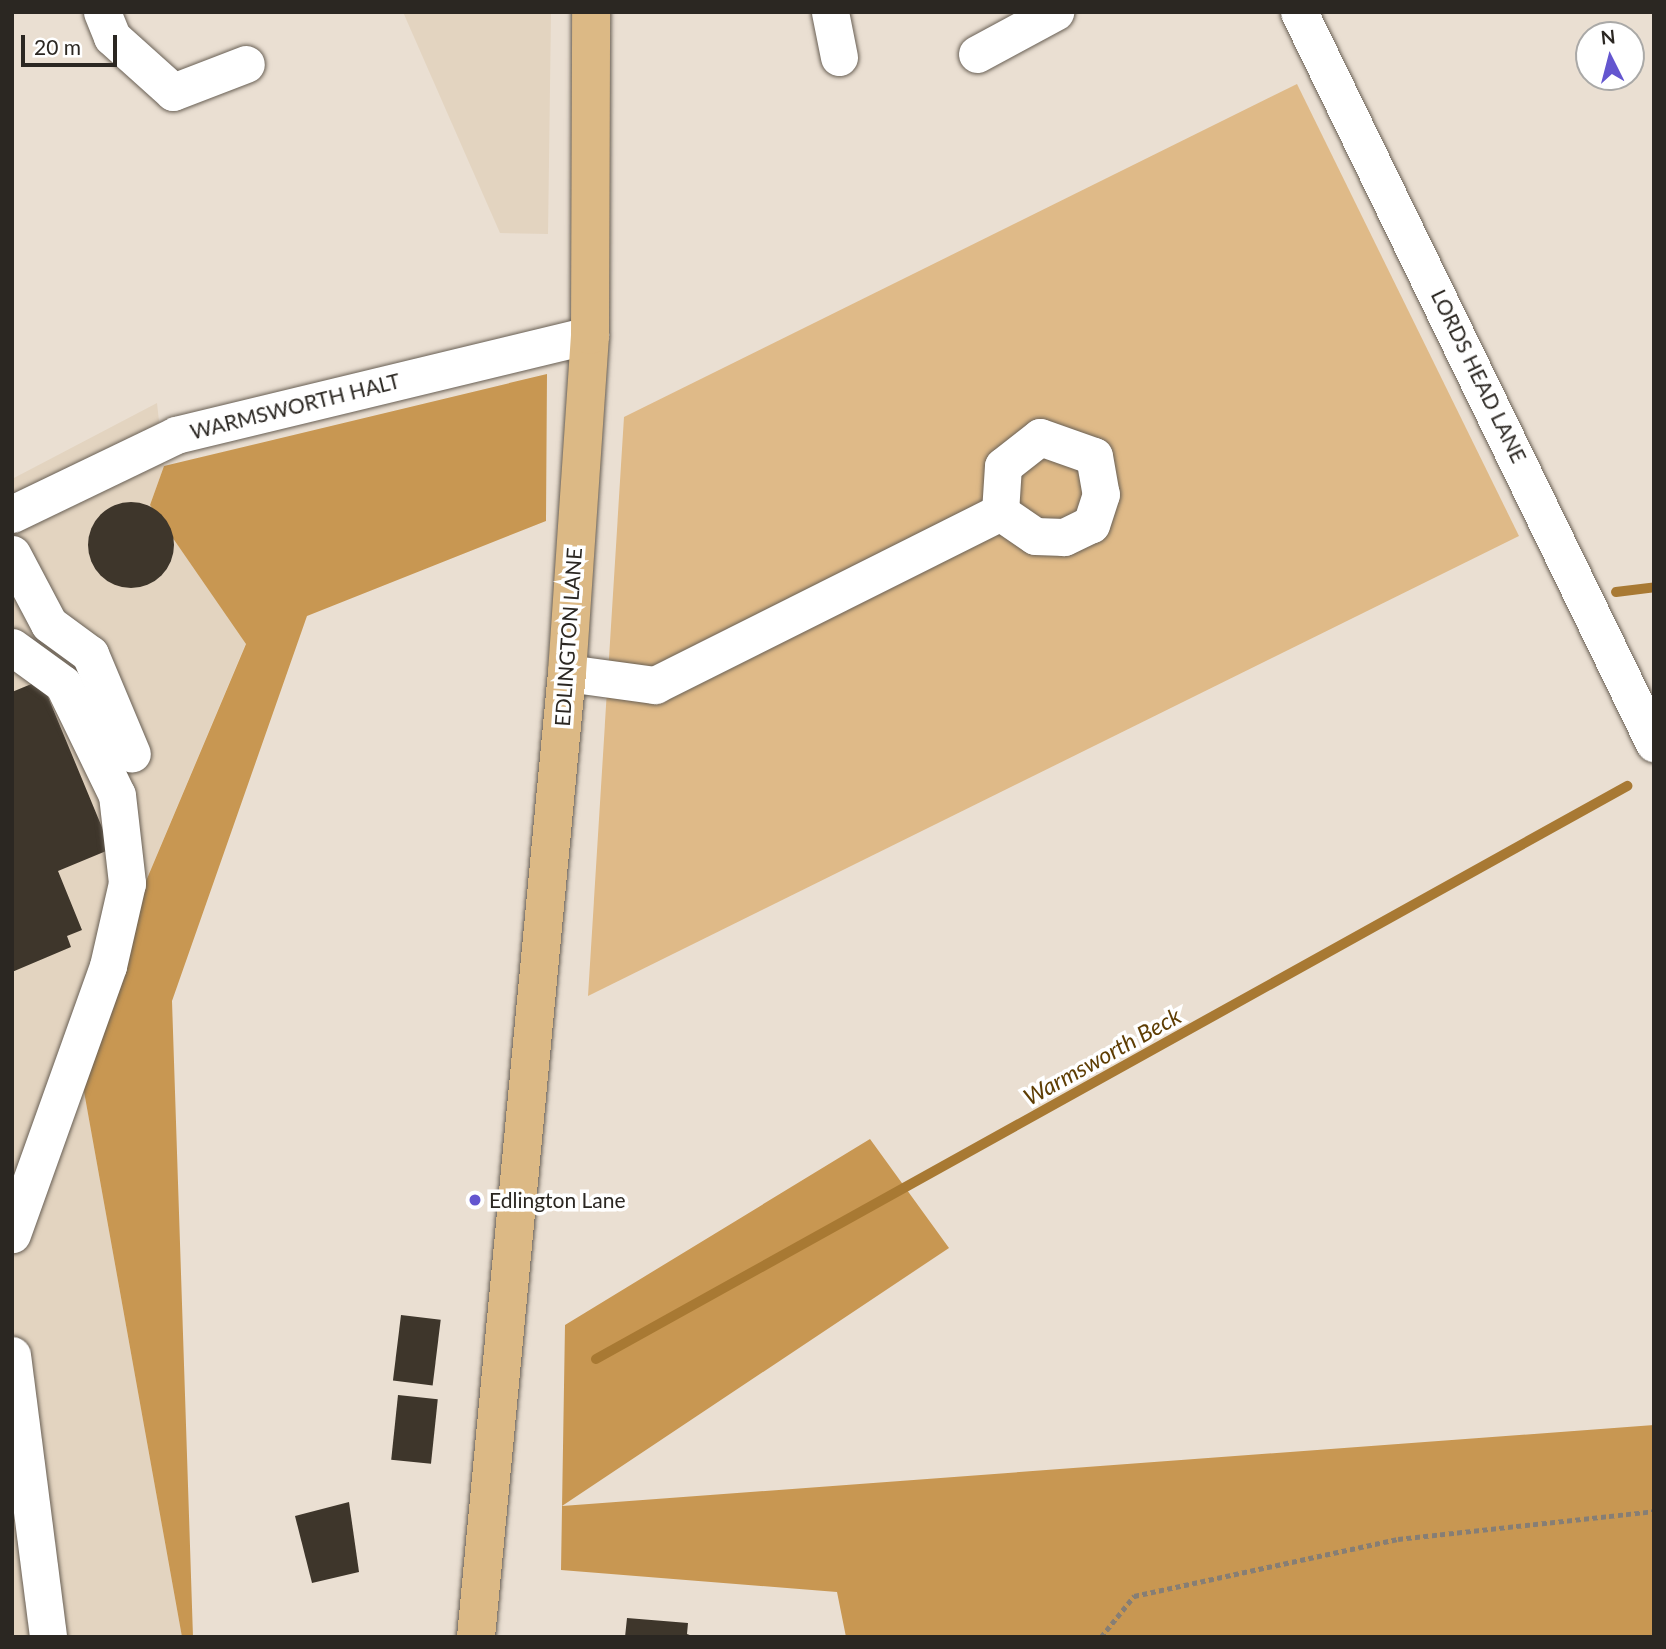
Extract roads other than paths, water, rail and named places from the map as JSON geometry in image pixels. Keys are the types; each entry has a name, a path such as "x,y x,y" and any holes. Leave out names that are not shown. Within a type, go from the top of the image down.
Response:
{"main road":[{"name":"EDLINGTON LANE","path":"476,1637 567,673 590,335 591,12"}],"street":[{"path":"102,12 112,37 173,92 246,64"},
{"path":"830,12 839,57"},
{"path":"977,54 1055,12"},
{"name":"LORDS HEAD LANE","path":"1299,12 1654,743"},
{"name":"WARMSWORTH HALT","path":"12,514 176,435 590,335"},
{"path":"567,673 655,685 1000,512"},
{"path":"12,554 49,624 90,654 132,754"},
{"path":"12,647 63,684 117,795 127,883 108,966 12,1234"},
{"path":"12,1355 48,1637"}],"waterway":[{"name":"Warmsworth Beck","path":"1616,592 1654,587"},
{"name":"Warmsworth Beck","path":"596,1359 1627,786"}],"place":[{"name":"Edlington Lane","path":"475,1200"}]}
